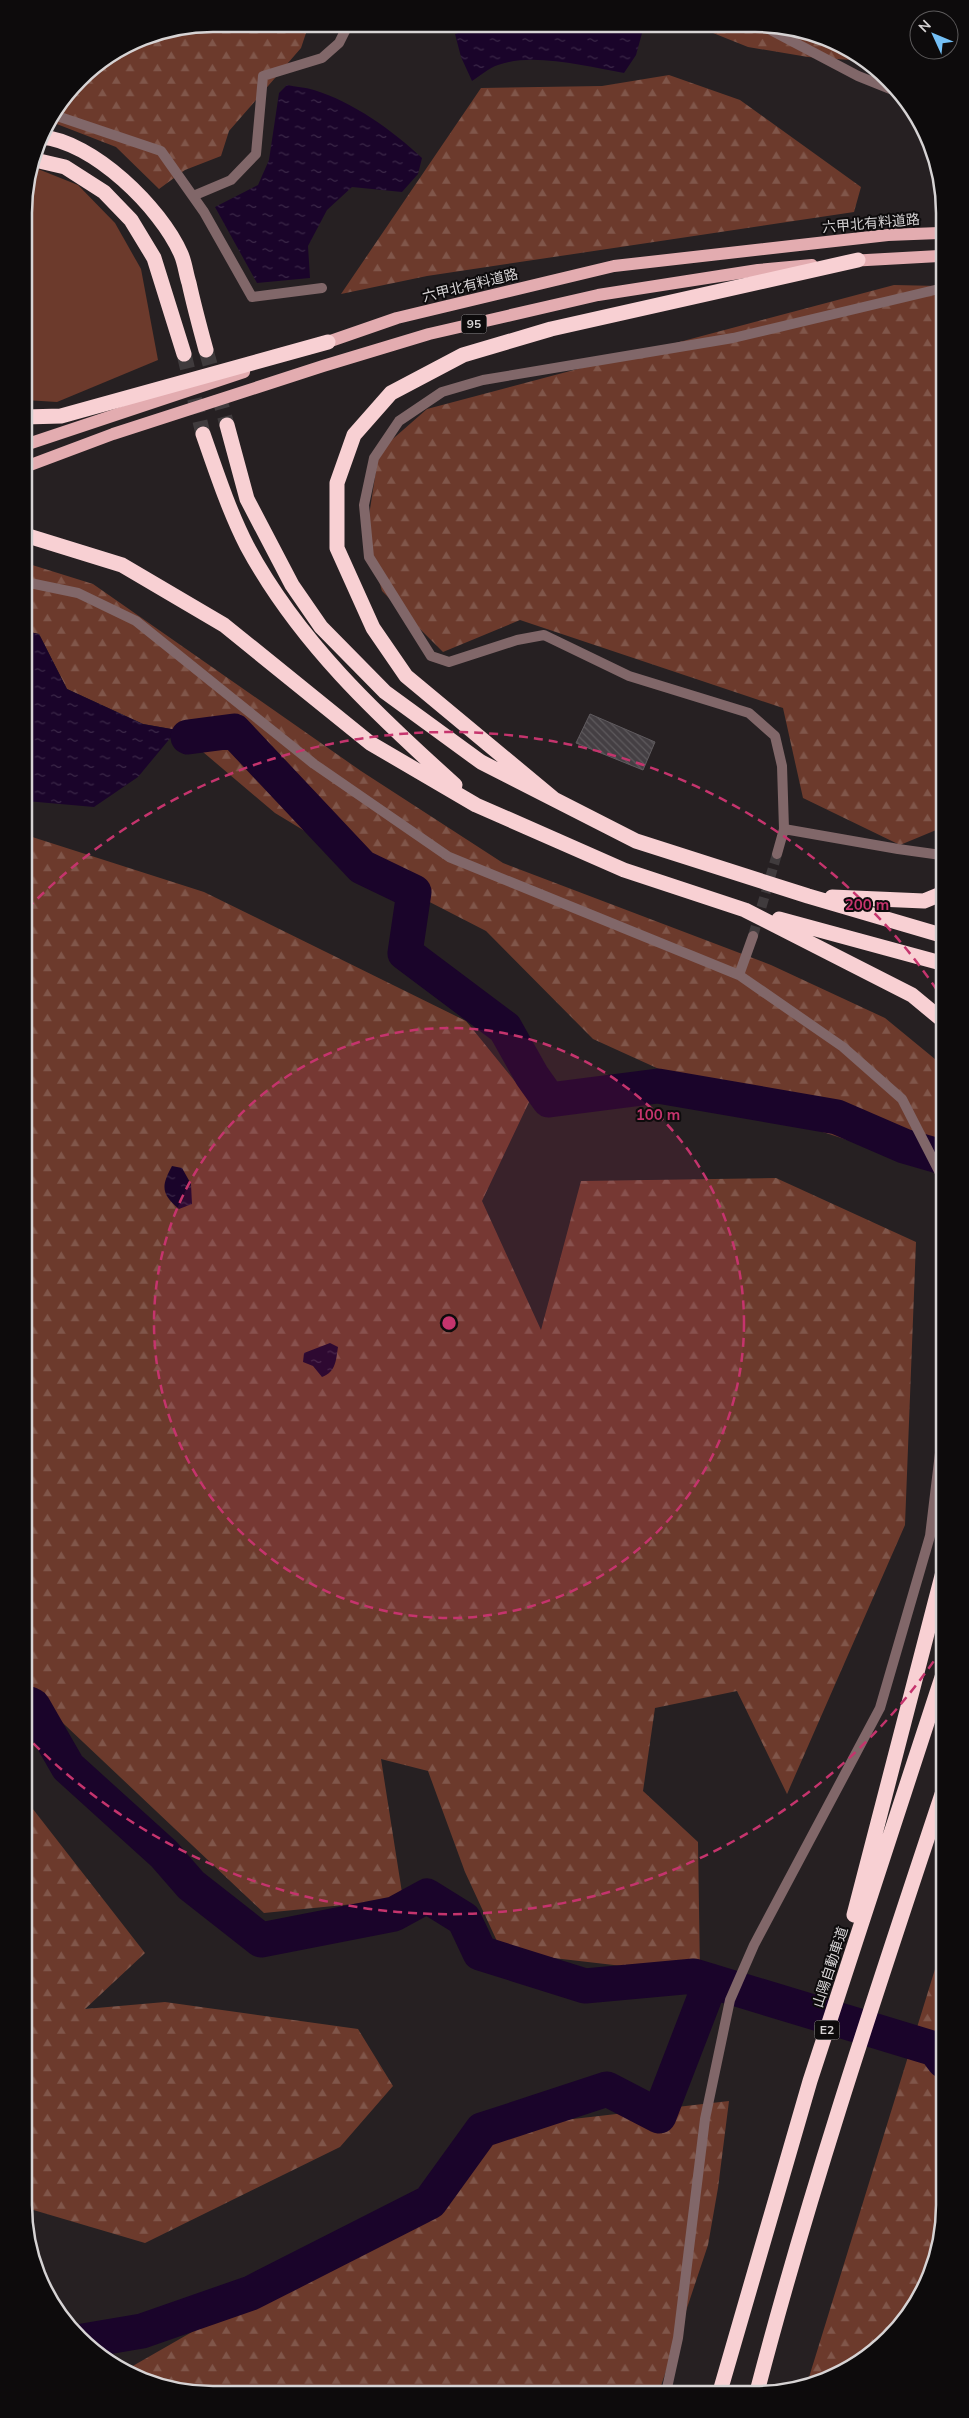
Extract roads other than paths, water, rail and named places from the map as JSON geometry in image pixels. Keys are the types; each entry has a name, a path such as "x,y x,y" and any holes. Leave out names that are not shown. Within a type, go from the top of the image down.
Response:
{"highway":[{"path":"49,138 82,150 117,174 153,209 181,254 206,350"},
{"path":"40,161 65,167 104,192 131,220 154,258 184,354"},
{"path":"554,799 406,676 373,628 338,548 338,483 354,435 391,393 463,356 551,329 858,260"},
{"path":"32,417 61,416 328,342"},
{"path":"227,424 247,499 292,585 321,627 385,692 481,762 636,841 808,896 936,934"},
{"path":"203,434 247,546 280,599 314,646 388,724 476,805"},
{"path":"32,537 122,564 224,625 370,743 476,805 624,870 745,910 936,962"},
{"path":"808,896 924,901 936,896"},
{"path":"745,910 912,995 936,1015"},
{"path":"810,2081 936,1599"},
{"name":"山陽自動車道","path":"722,2386 810,2081 936,1695"},
{"path":"759,2386 791,2264 873,2003 936,1812"}],"main road":[{"name":"六甲北有料道路","path":"32,443 398,318 614,266 888,235 936,233"},
{"name":"95","path":"32,465 113,434 429,334 598,295 758,270 858,260 936,256"}],"street":[{"path":"193,196 231,180 256,154 262,76 322,58 339,43 344,32"},
{"path":"778,34 858,76 886,87"},
{"path":"60,117 160,151 193,196 252,297 322,288"},
{"path":"777,854 784,828 782,766 775,736 749,713 628,676 544,635 517,640 450,662 431,656 369,557 364,505 374,458 399,421 442,392 483,380 733,338 936,290"},
{"path":"32,583 78,593 136,621 314,764 449,857 739,975 843,1047 902,1099 936,1165"},
{"path":"784,828 936,854"},
{"path":"739,975 752,936"},
{"path":"666,2386 678,2338 705,2119 730,2000 754,1945 880,1708 930,1536 936,1482"}],"water":[{"path":"462,32 642,32 636,55 624,73 577,64 528,60 512,61 498,65 472,81 461,57 455,34"},
{"path":"287,85 307,88 329,95 357,109 385,127 422,158 418,174 402,192 352,187 327,210 308,246 310,278 257,283 215,207 258,185 269,160 279,93"},
{"path":"32,632 39,634 67,689 143,724 177,730 138,777 94,807 32,802"},
{"path":"172,1166 182,1168 191,1184 192,1204 179,1209 169,1199 165,1189 166,1179"},
{"path":"330,1343 338,1347 336,1361 333,1369 322,1377 313,1366 303,1362 304,1353"}],"waterway":[{"path":"188,737 234,731 362,867 414,892 405,953 505,1028 532,1076 549,1100 658,1086 837,1117 904,1146 936,1155"},
{"path":"32,1706 68,1767 164,1854 191,1885 261,1940 394,1914 427,1896 464,1919 480,1953 585,1986 694,1976 936,2050"},
{"path":"92,2339 142,2331 251,2293 430,2202 482,2130 607,2089 659,2116 711,1981"}],"tunnel":[{"path":"206,350 227,425"},
{"path":"184,354 203,434"},
{"path":"753,936 777,854"}]}
